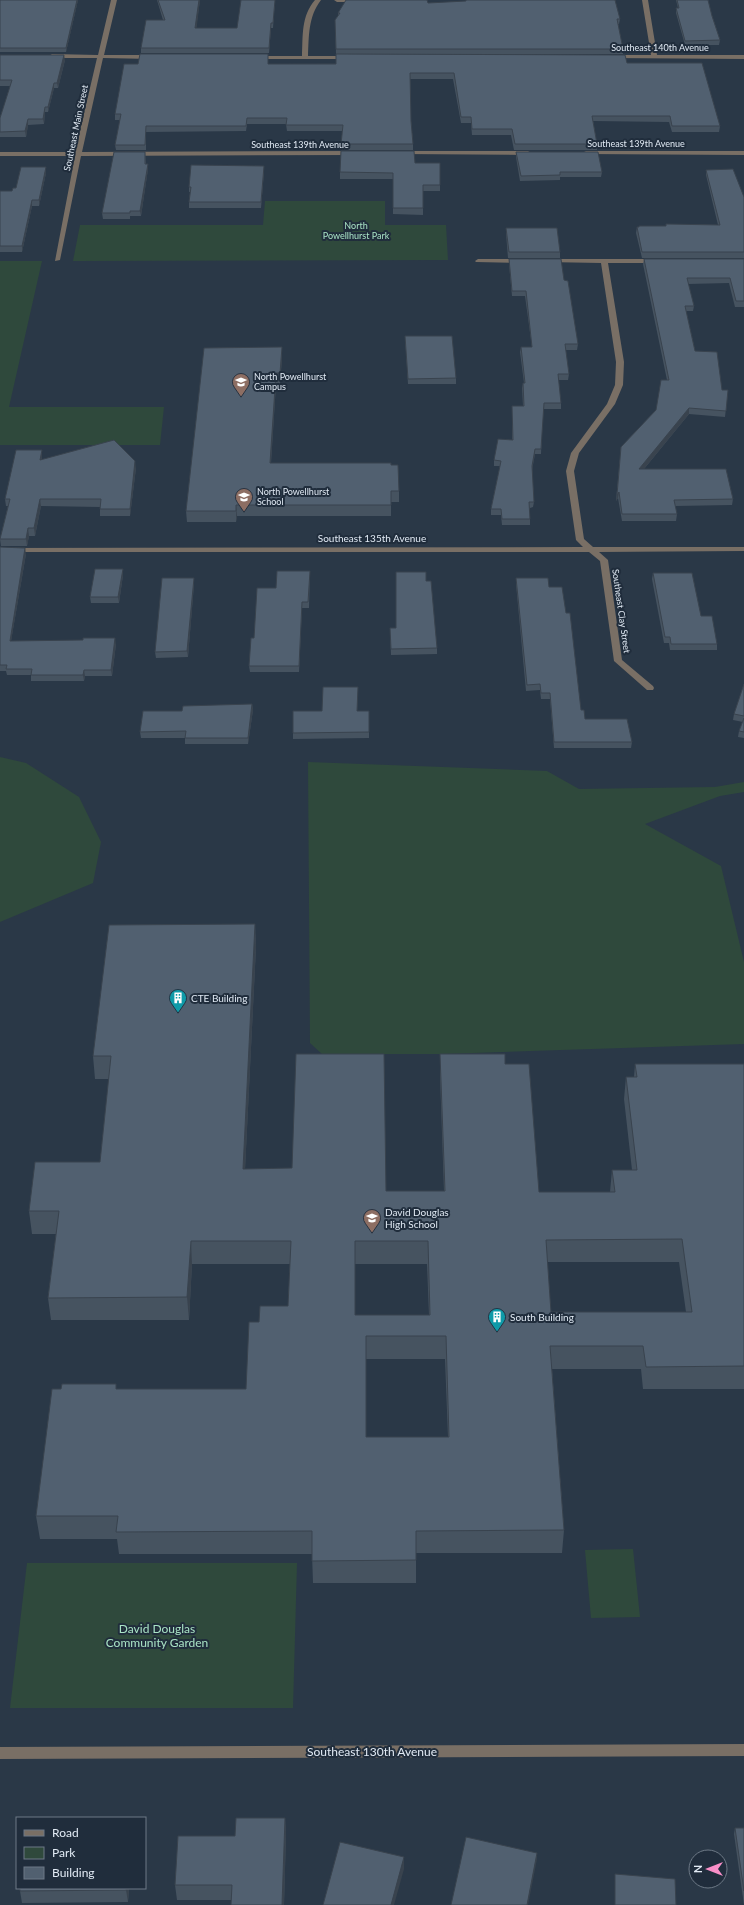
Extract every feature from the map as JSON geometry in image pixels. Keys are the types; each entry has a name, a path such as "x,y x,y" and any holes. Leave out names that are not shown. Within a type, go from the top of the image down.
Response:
{"street":[{"name":"Southeast Main Street","path":"57,260 78,154 114,0"},
{"path":"305,58 308,18 311,9 318,0"},
{"path":"336,0 378,0"},
{"path":"645,0 654,57"},
{"path":"48,56 160,57"},
{"name":"Southeast 140th Avenue","path":"609,57 744,57"},
{"path":"249,58 352,58"},
{"name":"Southeast 139th Avenue","path":"0,154 359,153"},
{"path":"396,153 539,153"},
{"name":"Southeast 139th Avenue","path":"578,153 744,153"},
{"path":"478,261 533,261"},
{"path":"541,261 666,261"},
{"name":"Southeast Clay Street","path":"604,261 620,362 619,386 611,404 575,453 570,471 580,540 604,560 618,661 650,688"},
{"name":"Southeast 135th Avenue","path":"0,550 744,549"},
{"name":"Southeast 130th Avenue","path":"0,1753 744,1750"}],"green space":[{"name":"North Powellhurst Park","path":"265,201 385,201 385,225 446,225 448,260 73,261 80,225 263,225"},
{"path":"0,261 42,261 9,407 164,407 160,445 0,445"},
{"path":"0,757 26,763 79,797 101,842 93,883 0,922"},
{"path":"308,762 547,771 579,789 715,787 744,782 744,792 720,796 645,824 721,866 744,962 744,1044 443,1054 322,1054 310,1043"},
{"path":"633,1549 640,1617 591,1618 585,1550"},
{"name":"David Douglas Community Garden","path":"27,1563 297,1563 293,1708 10,1708"}],"building":[{"path":"0,0 77,0 66,48 0,48"},
{"path":"158,0 199,0 195,28 237,28 241,0 275,0 269,48 141,48 146,20 165,20"},
{"path":"346,0 427,0 428,3 466,0 615,0 620,19 617,19 623,49 336,49 335,20"},
{"path":"677,0 708,0 720,40 685,41 676,8 679,8"},
{"path":"140,54 268,54 268,64 336,64 336,54 625,55 627,63 702,63 720,126 672,126 670,116 592,116 597,144 515,144 512,129 472,129 471,117 461,117 454,73 410,73 413,144 341,144 343,125 286,125 287,118 247,118 246,126 146,126 145,145 115,145 121,114 115,114 124,64 138,64"},
{"path":"0,55 64,55 57,83 54,83 48,107 45,107 43,119 28,119 25,131 0,132 0,118 12,80 0,80"},
{"path":"341,151 414,151 415,163 440,163 440,185 423,185 423,208 393,208 393,173 340,172"},
{"path":"114,152 145,152 145,164 148,164 140,211 130,211 130,213 102,213"},
{"path":"516,152 598,152 602,172 560,172 560,175 521,176"},
{"path":"191,165 264,166 261,202 189,202"},
{"path":"21,167 46,167 39,200 32,200 22,246 0,246 0,191 12,191 13,188 16,188"},
{"path":"733,169 744,197 744,252 642,252 637,227 639,226 666,226 666,224 720,225 706,170"},
{"path":"506,228 557,228 560,252 509,252"},
{"path":"509,259 561,259 564,280 568,281 578,344 565,344 569,374 558,374 561,403 544,403 541,449 535,449 532,466 534,502 529,502 530,519 502,519 501,509 491,509 501,461 494,460 498,439 513,440 512,406 524,406 523,383 525,383 521,347 532,347 526,291 512,291"},
{"path":"644,259 744,259 744,301 736,301 730,278 687,278 694,306 685,306 695,351 717,352 722,390 728,390 726,411 689,408 639,469 726,469 733,499 674,500 677,514 622,514 619,492 617,495 621,447 656,410 661,380 669,380"},
{"path":"405,336 452,336 456,378 408,379"},
{"path":"282,347 280,373 276,373 270,463 391,463 391,465 398,465 399,491 391,491 391,505 236,505 236,511 186,511 204,348"},
{"path":"114,440 135,461 130,509 100,509 101,499 40,499 34,528 28,528 26,539 0,539 10,499 5,499 16,450 42,450 40,460"},
{"path":"0,547 25,548 10,641 115,638 111,670 84,670 83,675 31,675 32,669 6,669 7,665 0,665"},
{"path":"95,569 123,569 118,597 90,597"},
{"path":"277,571 310,571 308,602 302,602 299,666 249,666 251,638 254,638 257,588 276,588"},
{"path":"396,572 426,572 426,581 431,581 437,648 391,649 390,628 396,628"},
{"path":"653,573 692,573 701,616 712,616 717,644 671,644 670,637 665,637"},
{"path":"162,578 194,578 187,651 155,652"},
{"path":"516,578 548,578 549,587 562,587 566,613 570,613 581,710 584,710 585,719 627,719 632,742 554,742 550,693 541,693 540,684 527,685"},
{"path":"744,684 744,716 734,714"},
{"path":"323,687 358,687 357,711 369,711 369,732 293,733 293,711 322,711"},
{"path":"252,704 248,738 185,738 186,731 140,732 143,711 182,711 183,706"},
{"path":"744,718 744,732 739,731"},
{"name":"South Building","path":"255,924 243,1169 292,1168 296,1054 384,1054 386,1191 445,1191 440,1054 505,1054 505,1064 529,1064 539,1192 615,1192 612,1170 637,1170 626,1077 637,1077 635,1064 744,1064 744,1366 646,1367 643,1346 550,1346 564,1530 416,1531 416,1560 312,1561 312,1531 116,1532 118,1516 36,1516 52,1389 61,1389 62,1384 116,1384 116,1389 246,1389 249,1322 259,1322 260,1306 288,1306 291,1241 191,1241 187,1297 48,1298 59,1211 29,1211 35,1162 100,1162 111,1056 93,1056 109,925","holes":["682,1239 692,1312 551,1312 546,1240","355,1241 428,1241 430,1315 355,1315","366,1336 446,1336 449,1437 366,1437"]},
{"path":"236,1818 285,1818 282,1905 231,1905 232,1885 175,1885 178,1836 235,1836"},
{"path":"735,1828 744,1828 744,1891"},
{"path":"466,1837 537,1853 527,1905 451,1905"},
{"path":"340,1842 404,1857 391,1905 323,1905"},
{"path":"615,1874 675,1879 676,1905 615,1905"},
{"path":"20,1889 126,1889 126,1890 20,1891"}],"place":[{"name":"North Powellhurst Campus","path":"241,397"},
{"name":"North Powellhurst School","path":"244,512"},
{"name":"CTE Building","path":"178,1013"},
{"name":"David Douglas High School","path":"372,1233"},
{"name":"South Building","path":"497,1332"}]}
